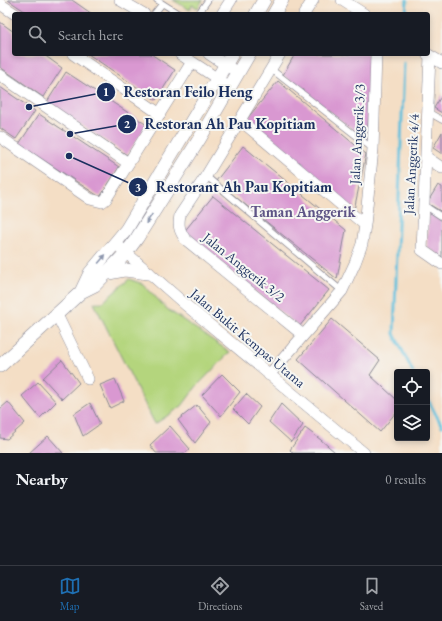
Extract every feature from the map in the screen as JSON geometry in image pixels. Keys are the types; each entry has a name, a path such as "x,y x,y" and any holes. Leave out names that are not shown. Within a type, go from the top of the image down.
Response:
{"street":[{"path":"117,0 128,12"},
{"path":"120,0 141,12"},
{"path":"223,12 231,0"},
{"path":"257,12 264,0"},
{"path":"275,12 282,0"},
{"path":"305,12 313,0"},
{"path":"342,0 361,12"},
{"path":"0,4 12,12"},
{"path":"76,56 160,114"},
{"path":"183,56 230,87"},
{"path":"217,56 229,59 238,73"},
{"path":"0,366 81,292 95,285 126,253 159,203 248,56"},
{"path":"206,176 279,56"},
{"name":"Jalan Anggerik 3/3","path":"269,375 342,291 360,251 365,225 373,149 376,56"},
{"name":"Jalan Anggerik 4/4","path":"429,56 422,250 442,264"},
{"path":"430,56 442,63"},
{"path":"81,292 90,273 126,230 229,59"},
{"path":"0,137 90,199 102,202 160,114 192,62"},
{"path":"0,75 128,163"},
{"path":"240,120 365,225"},
{"path":"426,157 442,168"},
{"name":"Jalan Anggerik 3/2","path":"206,176 180,215 179,230 185,239 303,335"},
{"name":"Jalan Bukit Kempas Utama","path":"115,243 148,273 360,452"},
{"path":"105,274 125,270 148,273"},
{"path":"57,315 88,379"}],"lane":[{"path":"199,12 208,0"},
{"path":"155,12 160,2 176,12"},
{"path":"271,69 373,149"},
{"path":"428,112 442,120"},
{"path":"206,176 342,291"},
{"path":"423,205 442,217"}],"green space":[{"path":"173,0 203,0 198,8 192,5 190,10"},
{"path":"129,279 143,284 167,309 230,352 196,387 182,406 155,424 94,303 102,303"}],"building":[{"path":"8,0 72,0 89,12 26,12"},
{"path":"0,22 12,31 12,56 46,56 62,68 43,97 0,67"},
{"path":"91,56 154,56 175,70 156,100"},
{"path":"294,56 372,56 367,141 283,75"},
{"path":"66,72 147,125 127,155 47,102"},
{"path":"278,81 366,154 354,210 246,120"},
{"path":"0,87 35,111 16,139 0,128"},
{"path":"442,95 442,113 434,108"},
{"path":"39,114 119,167 100,197 19,144"},
{"path":"442,132 442,154 433,148"},
{"path":"243,146 346,230 337,279 216,181"},
{"path":"438,185 442,187 442,212 427,203"},
{"path":"213,196 329,290 299,327 183,233"},
{"path":"428,211 442,220 442,257 427,248"},
{"path":"332,319 380,360 370,375 394,397 394,415 380,432 298,359"},
{"path":"62,360 79,383 62,399 43,378"},
{"path":"222,374 240,392 221,416 202,395"},
{"path":"115,379 124,401 110,408 100,385"},
{"path":"38,382 56,402 40,418 22,396"},
{"path":"246,394 260,407 248,424 233,409"},
{"path":"8,402 25,423 7,439 0,438 0,409"},
{"path":"90,403 100,424 83,436 74,414"},
{"path":"281,404 303,425 291,442 269,422"},
{"path":"197,405 211,422 195,443 178,420"},
{"path":"170,426 190,449 185,453 156,453 150,445"},
{"path":"305,428 335,452 293,453 290,450"},
{"path":"48,436 63,453 29,453"}],"waterway":[{"path":"406,12 407,0"},
{"path":"404,63 394,334 412,369"},
{"path":"430,404 442,426"}],"place":[{"name":"Restoran Feilo Heng","path":"29,107"},
{"name":"Restoran Ah Pau Kopitiam","path":"70,134"},
{"name":"Restorant Ah Pau Kopitiam","path":"69,156"}],"district":[{"name":"Taman Anggerik","path":"303,211"}]}
